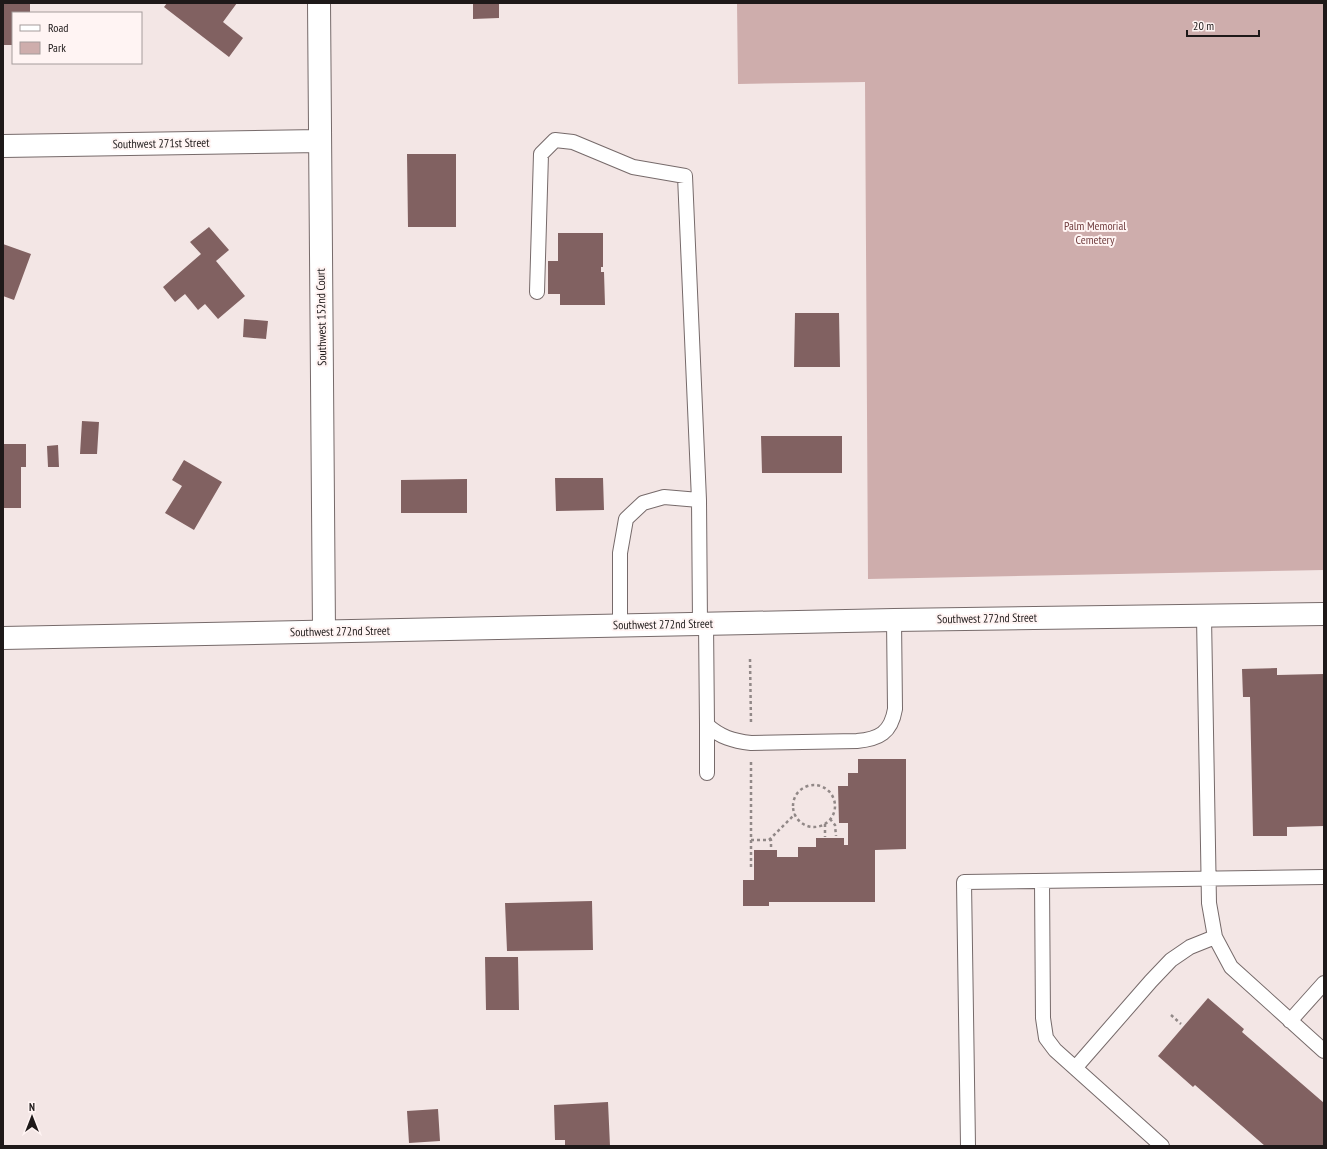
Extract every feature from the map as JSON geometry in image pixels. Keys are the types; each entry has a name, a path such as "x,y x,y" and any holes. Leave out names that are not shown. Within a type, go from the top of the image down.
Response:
{"street":[{"name":"Southwest 152nd Court","path":"319,3 324,631"},
{"name":"Southwest 271st Street","path":"3,146 320,141"},
{"name":"Southwest 272nd Street","path":"3,638 703,623 1204,617 1324,614"}],"lane":[{"path":"538,292 541,154 556,140 573,142 633,167 685,176 699,500 708,773"},
{"path":"620,625 620,553 626,519 643,503 664,497 699,500"},
{"path":"1204,617 1209,879 1210,911 1214,937 1223,955 1234,970 1324,1051"},
{"path":"707,725 725,738 751,743 857,741 870,740 881,736 893,720 895,710 894,620"},
{"path":"968,1146 964,882 1324,877"},
{"path":"1042,882 1044,1029 1050,1044 1162,1146"},
{"path":"1076,1067 1151,980 1171,960 1190,947 1214,937"},
{"path":"1290,1021 1324,984"}],"path":[{"path":"750,660 751,727"},
{"path":"751,759 751,867"},
{"path":"809,785 819,785 828,790 834,799 835,810 830,819 824,824 813,827 802,823 795,814 793,804 796,794 809,785"},
{"path":"751,840 769,840 795,814"},
{"path":"830,819 835,825 836,836"},
{"path":"824,824 824,837"},
{"path":"769,840 771,840 771,848"},
{"path":"1171,1015 1181,1024"}],"green space":[{"name":"Palm Memorial Cemetery","path":"737,3 1324,3 1324,570 868,579 865,82 738,84"}],"building":[{"path":"3,3 30,3 30,12 12,12 12,45 3,45"},
{"path":"167,3 237,3 223,22 243,38 229,57 164,7"},
{"path":"473,3 499,3 499,18 473,19"},
{"path":"407,154 456,154 456,227 408,227"},
{"path":"209,227 229,250 216,261 245,296 218,319 205,304 198,310 185,294 175,302 163,287 201,254 190,242"},
{"path":"558,233 603,233 603,267 601,267 601,272 604,272 605,305 560,305 560,294 548,294 548,261 558,261"},
{"path":"3,244 31,254 14,300 3,296"},
{"path":"795,313 839,313 840,367 794,367"},
{"path":"244,319 268,321 266,339 243,337"},
{"path":"82,421 99,422 97,454 80,454"},
{"path":"761,436 842,436 842,473 762,473"},
{"path":"3,444 26,444 26,467 21,467 21,508 3,508"},
{"path":"58,445 59,467 48,467 47,446"},
{"path":"184,460 222,482 194,530 165,513 182,486 172,480"},
{"path":"555,478 603,478 604,510 556,511"},
{"path":"467,479 467,513 401,513 401,480"},
{"path":"1277,668 1277,675 1324,674 1324,826 1287,827 1287,836 1253,836 1250,697 1243,697 1242,669"},
{"path":"858,759 906,759 906,849 875,850 875,902 769,902 769,906 743,906 743,880 754,880 754,850 777,850 777,857 798,857 798,847 816,847 816,838 844,838 844,845 848,845 848,823 839,823 838,786 848,786 848,773 858,773"},
{"path":"592,901 593,950 507,951 505,903"},
{"path":"485,957 518,957 519,1010 486,1010"},
{"path":"1208,998 1244,1029 1242,1032 1324,1103 1324,1146 1265,1146 1195,1085 1193,1087 1158,1056"},
{"path":"608,1102 610,1146 565,1146 565,1140 555,1140 554,1105"},
{"path":"438,1109 440,1141 409,1143 407,1111"}]}
